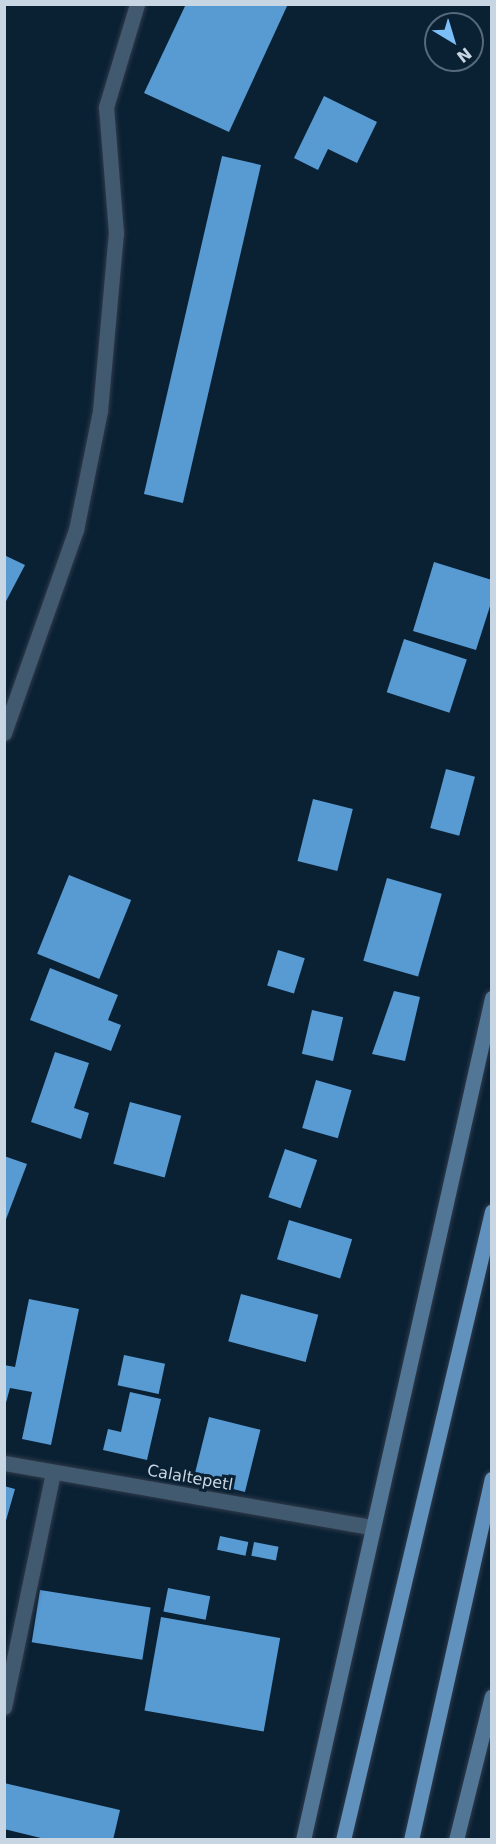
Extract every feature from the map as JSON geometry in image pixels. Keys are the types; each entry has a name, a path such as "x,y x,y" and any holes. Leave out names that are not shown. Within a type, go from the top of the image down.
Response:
{"main road":[{"path":"343,1839 492,1212"},
{"path":"411,1839 492,1479"}],"street":[{"path":"4,733 76,530 100,411 116,233 106,107 137,4"},
{"path":"303,1839 370,1527 492,998"},
{"name":"Calaltepetl","path":"4,1463 370,1527"},
{"path":"4,1707 52,1473"},
{"path":"456,1839 492,1696"}],"building":[{"path":"186,4 288,4 229,132 144,93"},
{"path":"324,96 377,122 357,163 328,149 318,170 294,158"},
{"path":"222,156 261,165 183,503 144,494"},
{"path":"4,555 25,565 4,605"},
{"path":"434,562 492,580 492,600 476,650 413,631"},
{"path":"404,639 467,659 449,713 387,692"},
{"path":"446,769 475,777 459,836 430,828"},
{"path":"313,799 353,809 337,871 298,861"},
{"path":"69,875 131,900 99,979 37,954"},
{"path":"387,878 442,894 418,976 363,961"},
{"path":"278,950 305,958 294,994 267,985"},
{"path":"50,968 118,995 108,1020 121,1025 111,1051 30,1020"},
{"path":"394,991 420,997 405,1061 372,1054"},
{"path":"312,1010 343,1017 333,1061 302,1054"},
{"path":"55,1052 89,1063 74,1108 89,1113 81,1139 31,1122"},
{"path":"316,1080 352,1090 338,1138 302,1128"},
{"path":"130,1102 181,1116 165,1178 113,1164"},
{"path":"285,1149 317,1160 301,1208 268,1197"},
{"path":"4,1156 27,1164 5,1222 4,1222"},
{"path":"289,1220 352,1239 340,1279 277,1259"},
{"path":"241,1294 318,1315 306,1362 228,1341"},
{"path":"29,1299 79,1309 51,1445 22,1439 32,1392 10,1388 4,1410 4,1365 15,1367"},
{"path":"124,1355 165,1364 159,1394 118,1385"},
{"path":"130,1392 161,1399 147,1460 103,1450 108,1429 121,1432"},
{"path":"209,1417 260,1430 245,1492 194,1479"},
{"path":"4,1486 15,1489 5,1524 4,1524"},
{"path":"220,1536 248,1542 245,1556 217,1550"},
{"path":"254,1542 279,1547 276,1561 251,1556"},
{"path":"168,1588 210,1596 206,1620 163,1612"},
{"path":"40,1590 151,1608 142,1660 32,1642"},
{"path":"161,1617 280,1638 264,1732 145,1711"},
{"path":"4,1783 120,1810 113,1840 49,1840 4,1829"}]}
